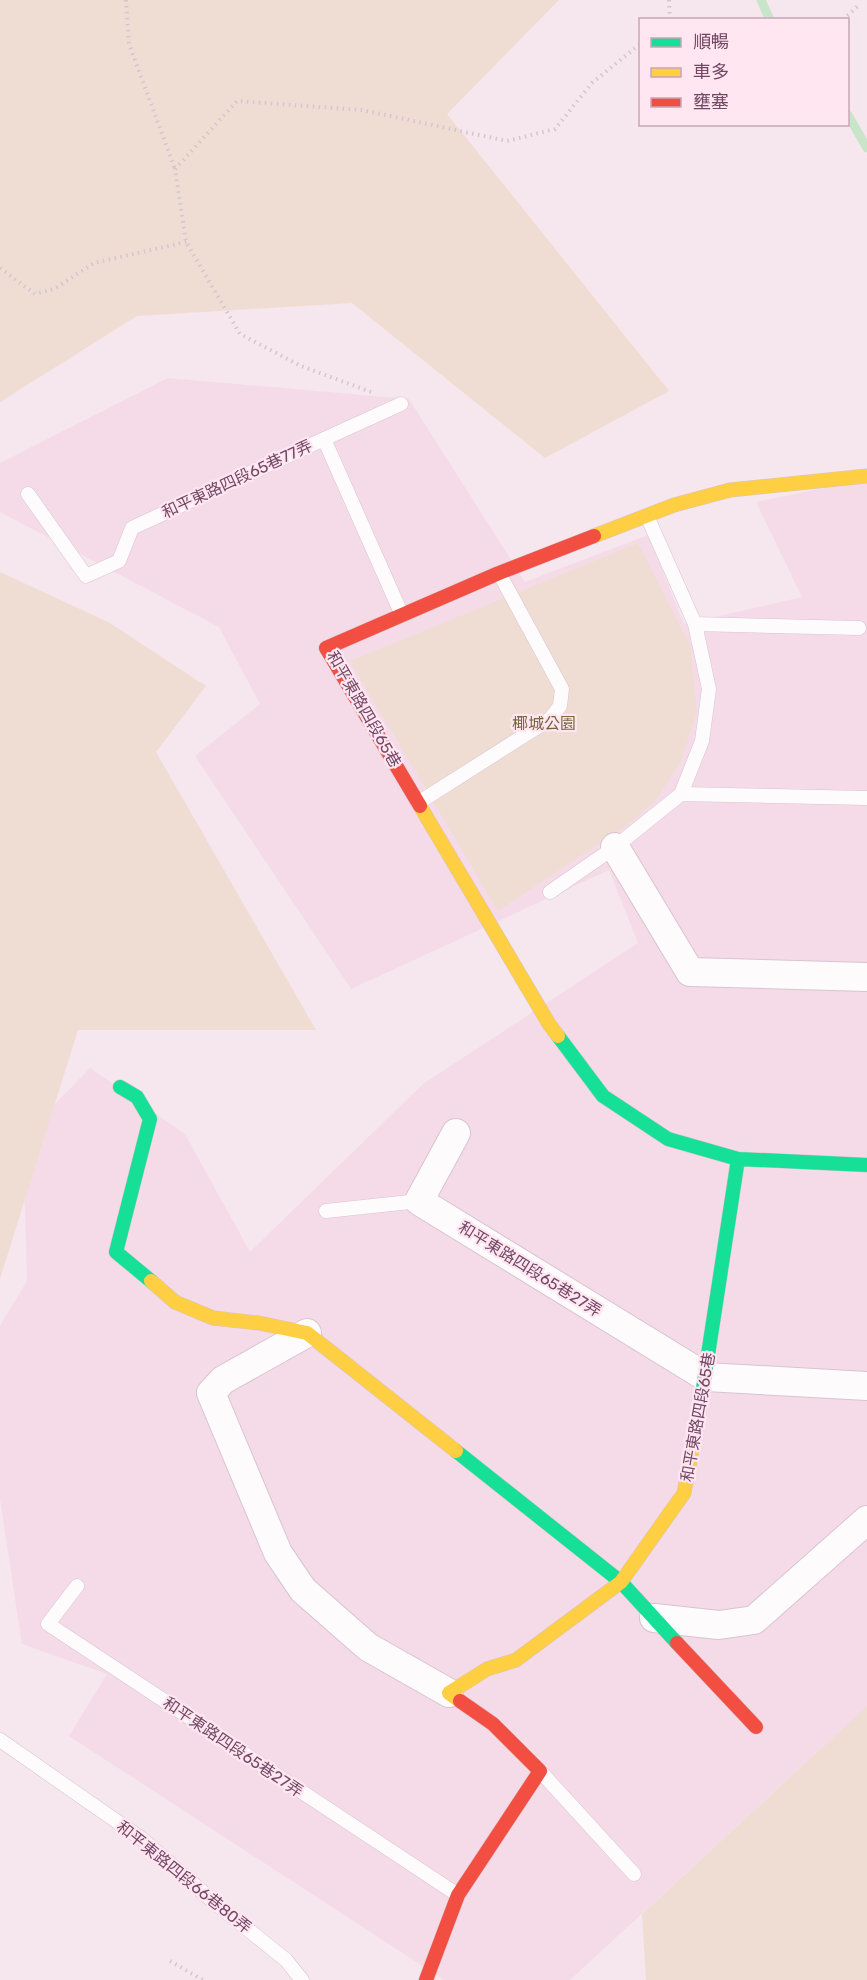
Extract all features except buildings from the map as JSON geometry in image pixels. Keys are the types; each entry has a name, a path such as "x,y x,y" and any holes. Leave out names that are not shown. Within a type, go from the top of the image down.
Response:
{"street":[{"name":"和平東路四段65巷","path":"867,476 730,490 674,505 499,573 326,648 549,1024 603,1096 668,1139 738,1159 867,1165"},
{"path":"615,847 690,972 867,977"},
{"path":"120,1088 137,1096 150,1119 116,1252 175,1302 213,1317 259,1323 307,1333 621,1582 756,1727"},
{"path":"419,1201 456,1133"},
{"name":"和平東路四段65巷","path":"449,1693 487,1669 516,1660 621,1582 684,1493 706,1377 738,1159"},
{"name":"和平東路四段65巷27弄","path":"419,1201 706,1377"},
{"path":"307,1333 223,1380 211,1393 278,1553 303,1590 368,1647 449,1693 493,1724 540,1771 458,1895 426,1980"},
{"path":"706,1377 867,1386"},
{"path":"654,1618 719,1625 754,1620 867,1520"}],"lane":[{"path":"324,439 401,404"},
{"name":"和平東路四段65巷77弄","path":"28,494 86,576 119,561 132,528 324,439 402,615"},
{"path":"550,892 615,847 681,794 702,741 709,689 694,624 647,516"},
{"path":"418,802 550,719 560,706 562,689 499,573"},
{"path":"694,624 859,628"},
{"path":"681,794 867,798"},
{"path":"326,1211 419,1201"},
{"name":"和平東路四段65巷27弄","path":"76,1586 48,1624 458,1895"},
{"name":"和平東路四段66巷80弄","path":"0,1740 142,1839 214,1903 286,1960 302,1980"},
{"path":"540,1771 634,1874"}],"path":[{"path":"126,0 129,44 175,169 186,242 240,334 301,366 401,404"},
{"path":"669,0 670,18"},
{"path":"845,18 860,4"},
{"path":"175,169 237,101 362,110 507,141 555,129 592,83 639,45"},
{"path":"0,268 35,294 54,290 94,263 186,242"},
{"path":"170,1961 203,1980"}],"shaded area":[{"path":"168,378 409,399 525,582 648,535 684,624 802,597 756,502 867,479 867,1706 570,1980 444,1980 69,1736 107,1674 22,1644 0,1499 0,1326 27,1281 23,1137 90,1068 185,1134 250,1252 423,1084 638,943 609,870 351,989 195,756 260,704 219,627 0,512 0,463"}],"green space":[{"path":"0,0 559,0 447,114 669,391 545,458 352,303 137,316 0,402"},
{"name":"椰城公園","path":"638,543 690,645 697,712 681,762 656,800 626,826 498,911 350,661"},
{"path":"0,572 108,622 206,686 156,752 316,1030 78,1030 0,1279"},
{"path":"867,1706 867,1980 646,1980 642,1914"}],"waterway":[{"path":"761,0 769,18"},
{"path":"849,117 867,148"}],"traffic: fast":[{"path":"558,1036 603,1096 668,1139 738,1159 867,1165"},
{"path":"120,1087 137,1097 150,1119 116,1252 151,1281"},
{"path":"700,1407 738,1159"},
{"path":"456,1451 621,1582 677,1643"}],"traffic: slow":[{"path":"594,536 674,505 730,490 867,476"},
{"path":"420,806 558,1036"},
{"path":"151,1281 175,1302 213,1318 259,1323 307,1333 456,1451"},
{"path":"460,1701 449,1693 487,1669 516,1660 621,1582 684,1493 700,1407"}],"traffic: jam":[{"path":"420,806 326,648 499,573 594,536"},
{"path":"677,1643 756,1727"},
{"path":"426,1980 458,1895 540,1771 493,1724 460,1701"}]}
